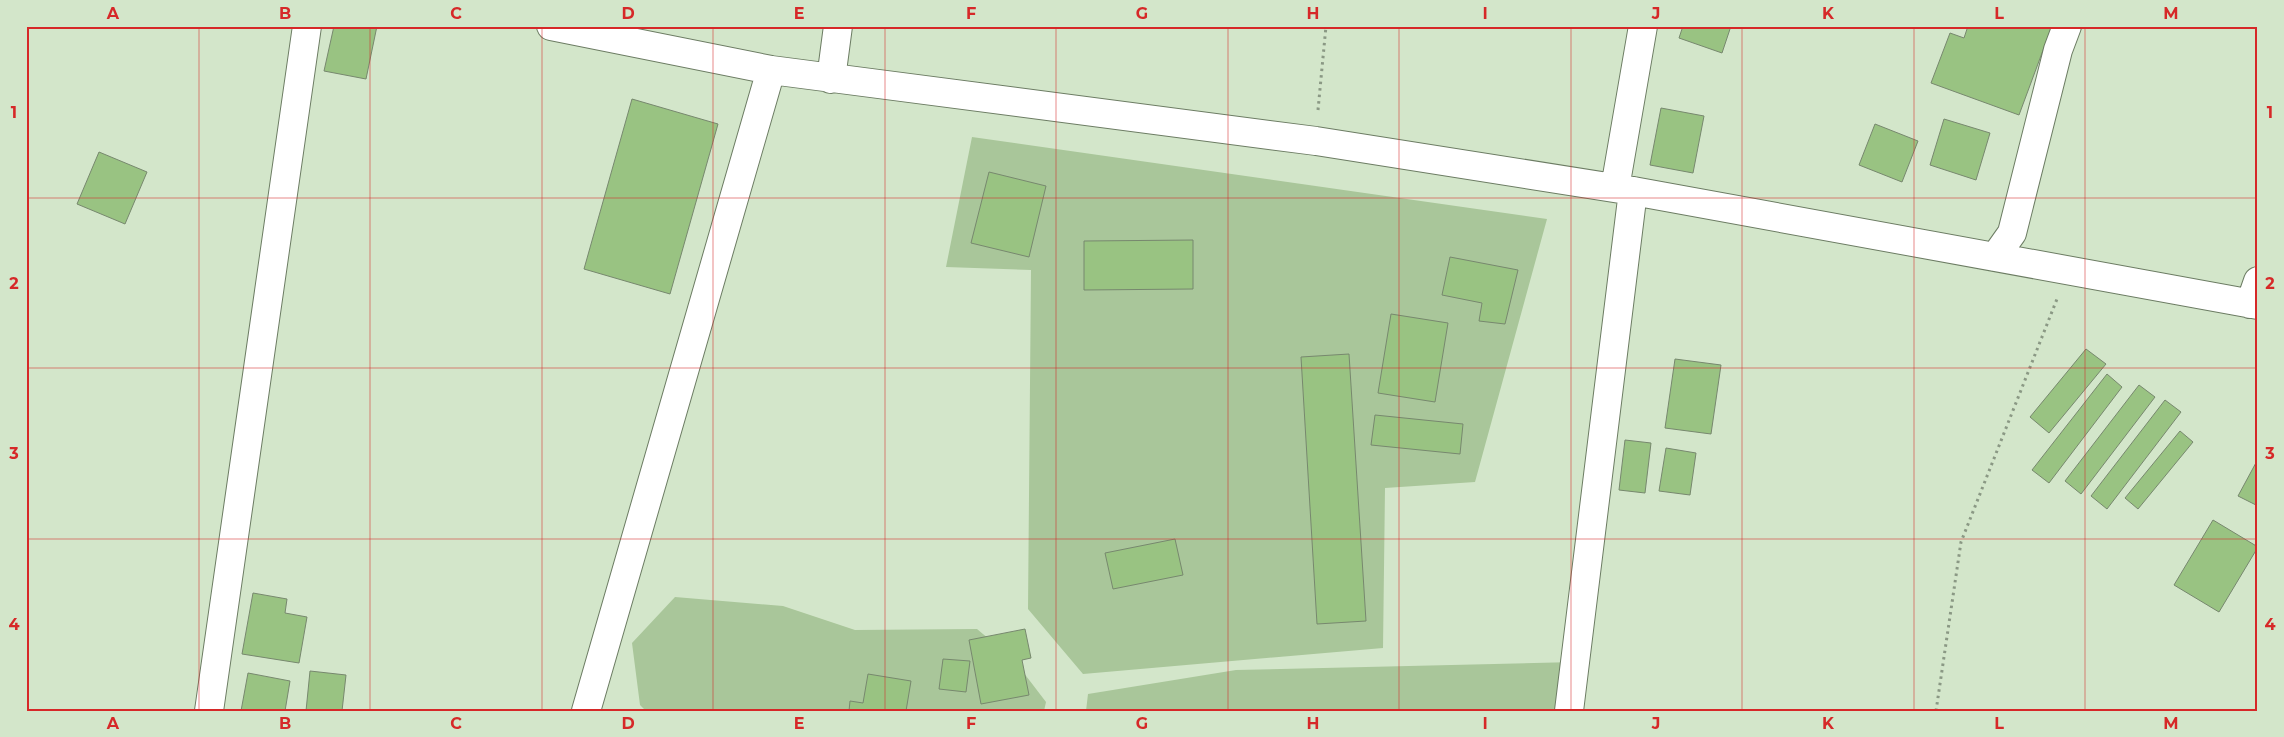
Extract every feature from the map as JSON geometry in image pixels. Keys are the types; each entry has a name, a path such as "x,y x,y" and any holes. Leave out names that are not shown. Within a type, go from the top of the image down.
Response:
{"street":[{"path":"209,711 307,26"},
{"path":"551,26 771,70 1316,141 1624,190 2069,270 2255,297"},
{"path":"831,79 838,26"},
{"path":"1569,711 1643,26"},
{"path":"1995,256 2012,233 2058,50 2067,26"},
{"path":"586,711 771,70"}],"path":[{"path":"1316,141 1326,26"},
{"path":"1936,711 1961,542 2069,270"}],"green space":[{"path":"972,137 1547,219 1475,482 1385,488 1383,648 1083,674 1028,609 1031,270 946,267"},
{"path":"675,597 783,606 855,630 977,629 1014,660 1046,702 1044,711 646,711 640,705 632,643"},
{"path":"1575,662 1563,711 1086,711 1088,694 1236,670"}],"building":[{"path":"334,26 377,26 366,79 324,71"},
{"path":"1683,26 1731,26 1722,53 1679,38"},
{"path":"1968,26 2052,26 2019,115 1931,83 1950,33 1964,38"},
{"path":"632,99 718,124 670,294 584,269"},
{"path":"1661,108 1704,116 1693,173 1650,165"},
{"path":"1944,119 1990,133 1976,180 1930,165"},
{"path":"1875,124 1918,141 1902,182 1859,165"},
{"path":"99,152 147,172 125,224 77,204"},
{"path":"989,172 1046,186 1029,257 971,243"},
{"path":"1193,240 1193,289 1084,290 1084,241"},
{"path":"1450,257 1518,270 1505,324 1479,321 1482,303 1442,295"},
{"path":"1391,314 1448,323 1435,402 1378,393"},
{"path":"2086,349 2106,364 2049,433 2030,417"},
{"path":"1349,354 1366,621 1317,624 1301,357"},
{"path":"1675,359 1721,365 1711,434 1665,428"},
{"path":"2107,374 2122,387 2049,483 2032,470"},
{"path":"2139,385 2155,397 2081,494 2065,481"},
{"path":"2165,400 2181,412 2107,509 2091,496"},
{"path":"1375,415 1463,424 1460,454 1371,445"},
{"path":"2180,431 2193,442 2138,509 2125,498"},
{"path":"1625,440 1651,443 1645,493 1619,490"},
{"path":"1666,448 1696,453 1690,495 1659,491"},
{"path":"2258,459 2258,506 2238,496"},
{"path":"2213,520 2258,547 2219,612 2174,585"},
{"path":"1175,539 1183,575 1113,589 1105,553"},
{"path":"253,593 287,599 285,613 307,617 299,663 242,654"},
{"path":"1025,629 1031,658 1022,660 1029,695 981,704 969,640"},
{"path":"943,659 970,661 966,692 939,689"},
{"path":"310,671 346,675 342,711 306,711"},
{"path":"248,673 290,681 285,711 241,711"},
{"path":"868,674 911,681 906,711 849,711 850,701 863,703"}]}
